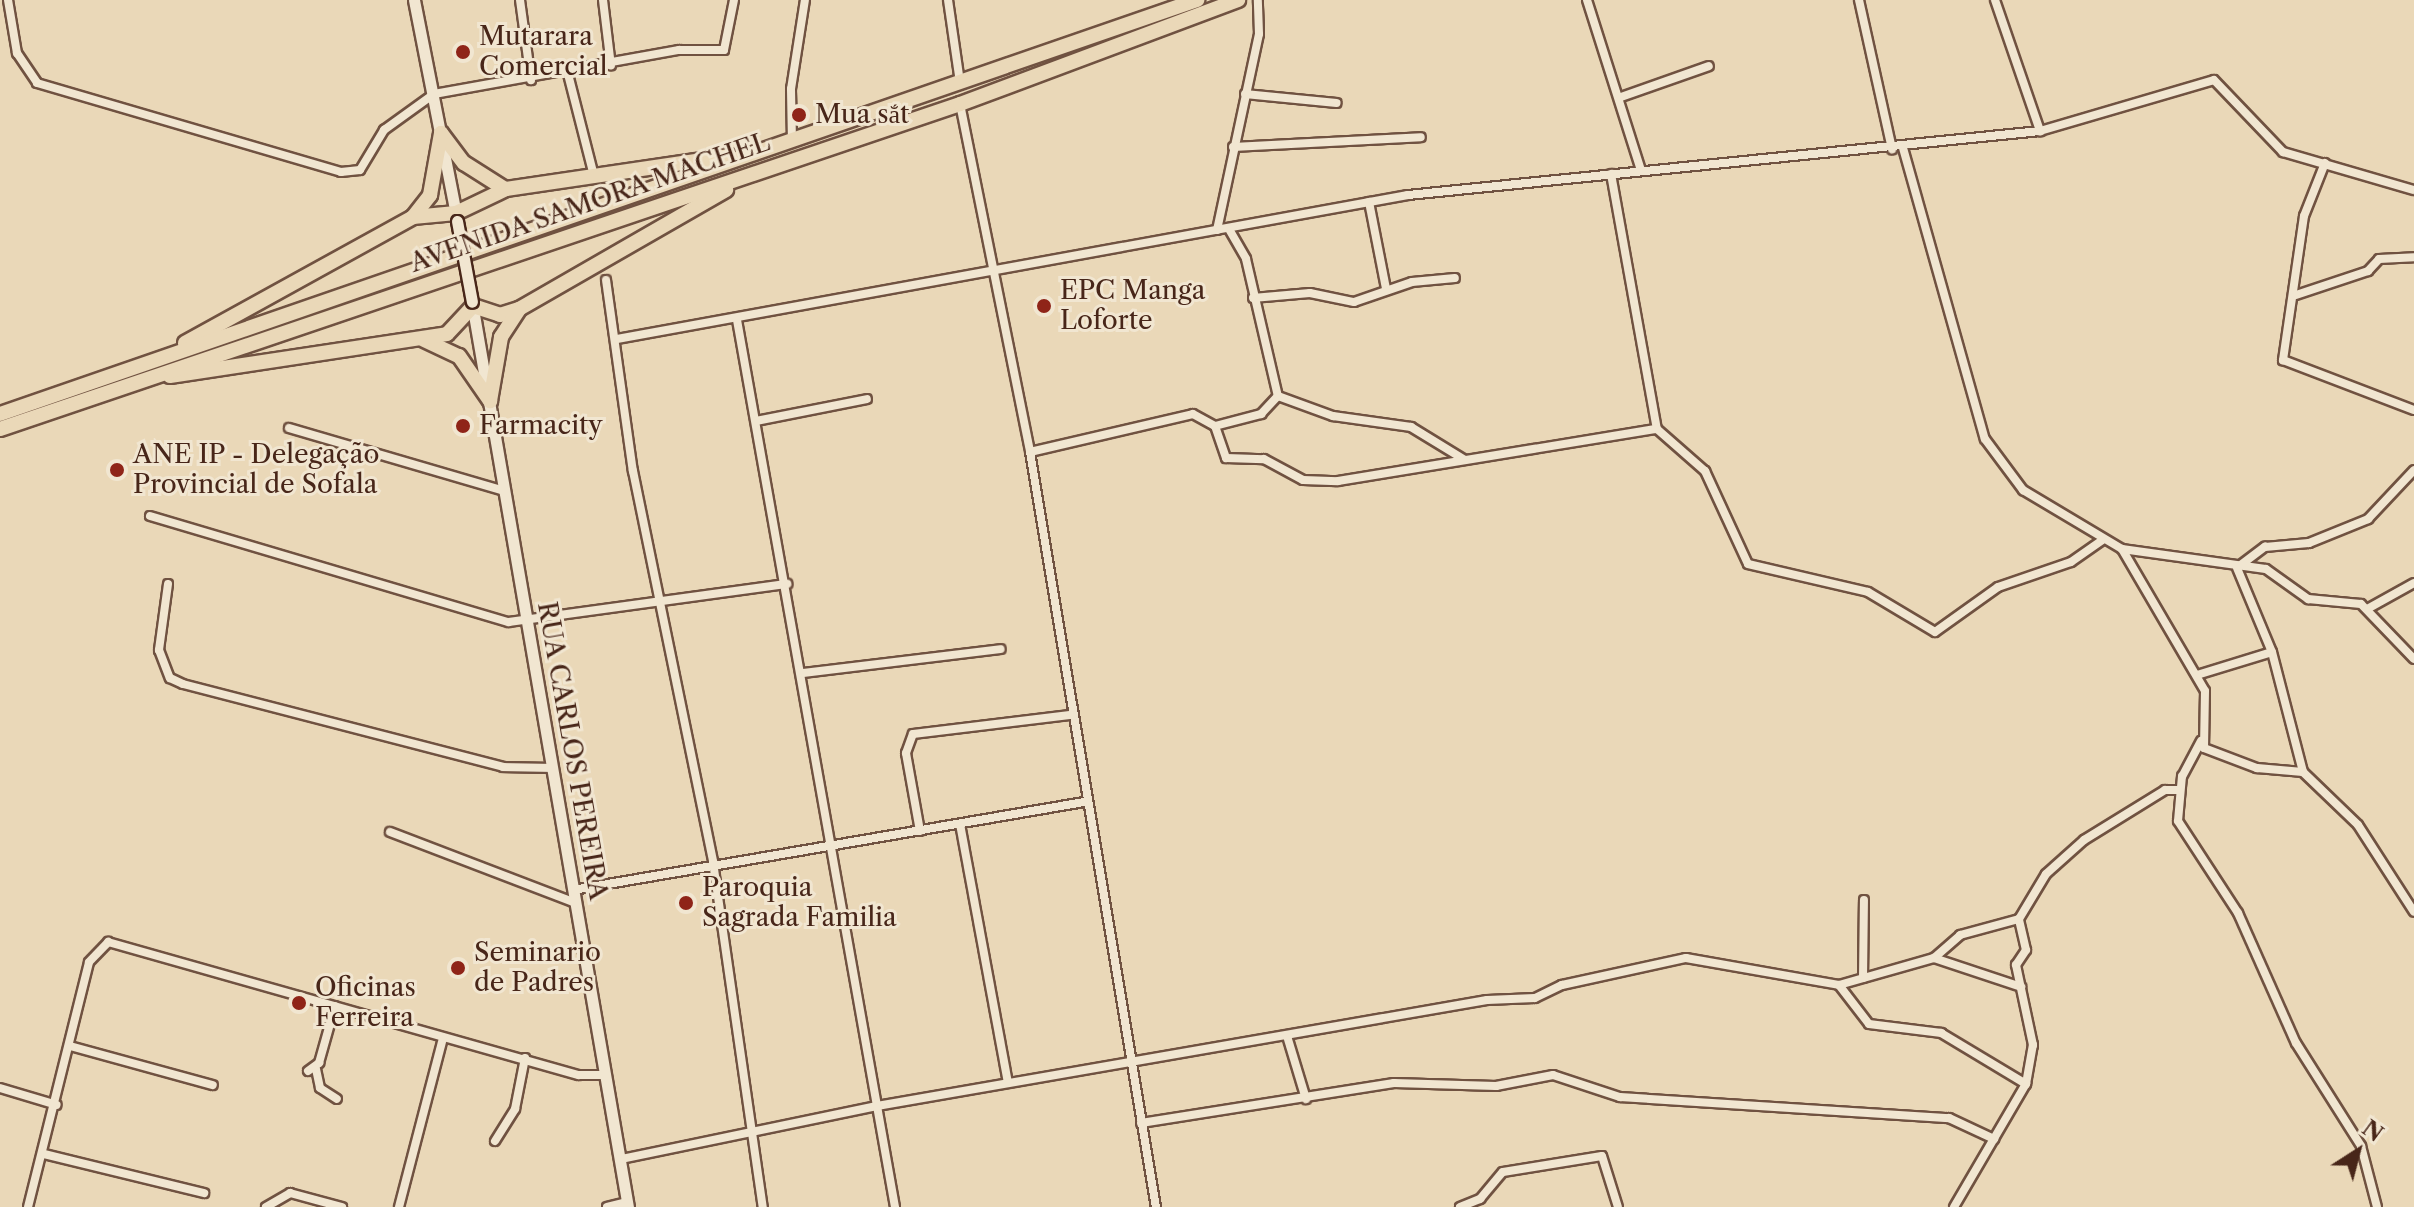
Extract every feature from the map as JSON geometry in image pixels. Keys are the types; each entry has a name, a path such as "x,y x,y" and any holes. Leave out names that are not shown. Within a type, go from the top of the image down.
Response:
{"highway":[{"name":"AVENIDA SAMORA MACHEL","path":"0,414 960,85 1197,0"},
{"name":"AVENIDA SAMORA MACHEL","path":"0,429 960,104 1238,0"},
{"path":"441,133 464,163 506,189"},
{"path":"166,355 413,217 430,195 441,133"},
{"path":"413,217 456,217 506,189 766,150"},
{"path":"157,376 423,340 458,328 472,304 500,315 519,309 751,174"},
{"path":"490,401 501,337 519,309"},
{"path":"423,340 459,356 490,401"}],"main road":[{"name":"RUA CARLOS PEREIRA","path":"414,0 490,401 501,490 528,622 628,1204"}],"street":[{"path":"8,0 17,53 37,83 327,171 360,170 384,130 434,94 724,50 734,0"},
{"path":"520,0 531,80"},
{"path":"603,0 611,66"},
{"path":"792,142 791,89 805,0"},
{"path":"948,0 960,85"},
{"path":"1217,230 1245,94 1258,0"},
{"path":"1587,0 1621,97 1641,170"},
{"path":"1859,0 1892,149"},
{"path":"1995,0 2040,131"},
{"path":"1621,97 1709,66"},
{"path":"568,74 594,176"},
{"path":"617,339 998,275 1369,202 1641,170 1903,148 2040,131 2214,80 2270,144 2414,190"},
{"path":"1245,94 1337,103"},
{"path":"960,104 998,275 1030,452 1084,802 1156,1207"},
{"path":"1233,147 1421,137"},
{"path":"1903,148 1985,439 2023,490 2102,540 2122,549 2237,568 2266,569 2308,599 2369,608 2414,583"},
{"path":"2325,163 2304,216 2296,295 2283,360 2414,410"},
{"path":"1611,174 1657,429 1705,471 1748,564 1868,592 1935,632 1998,587 2071,562 2102,540"},
{"path":"1369,202 1386,289"},
{"path":"1229,229 1246,259 1278,396"},
{"path":"2296,295 2368,271 2379,259 2414,257"},
{"path":"1253,298 1310,293 1354,302 1386,289 1455,278"},
{"path":"606,280 661,603 713,862 747,1130 763,1207"},
{"path":"737,320 803,673 895,1207"},
{"path":"1030,452 1185,415 1215,426 1261,414 1278,396"},
{"path":"1278,396 1333,416 1411,427 1466,460"},
{"path":"756,421 867,399"},
{"path":"1215,426 1226,458 1264,459 1303,480 1351,480 1657,429"},
{"path":"289,428 501,490"},
{"path":"2237,568 2265,547 2309,543 2368,519 2414,470"},
{"path":"150,516 528,622 787,584"},
{"path":"2122,549 2197,675 2206,699 2201,741 2178,790 2180,825 2238,913 2296,1043 2361,1146 2377,1207"},
{"path":"2237,568 2272,652 2303,772 2358,825 2414,912"},
{"path":"168,584 159,650 170,678 183,684 503,767 551,768"},
{"path":"2369,608 2414,659"},
{"path":"803,673 1001,649"},
{"path":"2197,675 2272,652"},
{"path":"920,831 906,753 913,734 1070,715"},
{"path":"2201,741 2213,754 2257,768 2303,772"},
{"path":"1954,1207 2026,1084 2033,1045 2016,965 2026,950 2019,919 2046,874 2076,846 2165,790 2178,790"},
{"path":"573,890 713,862 920,831 1084,802"},
{"path":"960,824 1008,1083"},
{"path":"390,832 576,903"},
{"path":"1863,978 1864,900"},
{"path":"621,1159 747,1130 877,1106 1487,1000 1535,998 1562,985 1686,958 1839,985 1934,958 1960,935 2019,919"},
{"path":"28,1207 57,1105 89,962 108,942 579,1075 606,1075"},
{"path":"1934,958 2021,987"},
{"path":"1839,985 1869,1024 1941,1033 2026,1084"},
{"path":"335,1006 312,1070 320,1088 337,1099"},
{"path":"1287,1036 1306,1099"},
{"path":"399,1207 443,1038"},
{"path":"70,1046 213,1085"},
{"path":"495,1141 515,1109 525,1058"},
{"path":"1141,1123 1394,1083 1496,1086 1553,1075 1620,1097 1949,1118 1994,1139"},
{"path":"0,1088 57,1105"},
{"path":"44,1154 204,1193"},
{"path":"1460,1207 1480,1199 1503,1172 1602,1156 1618,1207"},
{"path":"266,1207 290,1193 342,1207"},
{"path":"607,1207 628,1204"}],"place":[{"name":"Mutarara Comercial","path":"463,52"},
{"name":"Mua sắt","path":"799,115"},
{"name":"EPC Manga Loforte","path":"1044,306"},
{"name":"Farmacity","path":"463,426"},
{"name":"ANE IP - Delegação Provincial de Sofala","path":"117,470"},
{"name":"Paroquia Sagrada Familia","path":"686,903"},
{"name":"Seminario de Padres","path":"458,968"},
{"name":"Oficinas Ferreira","path":"299,1003"}]}
